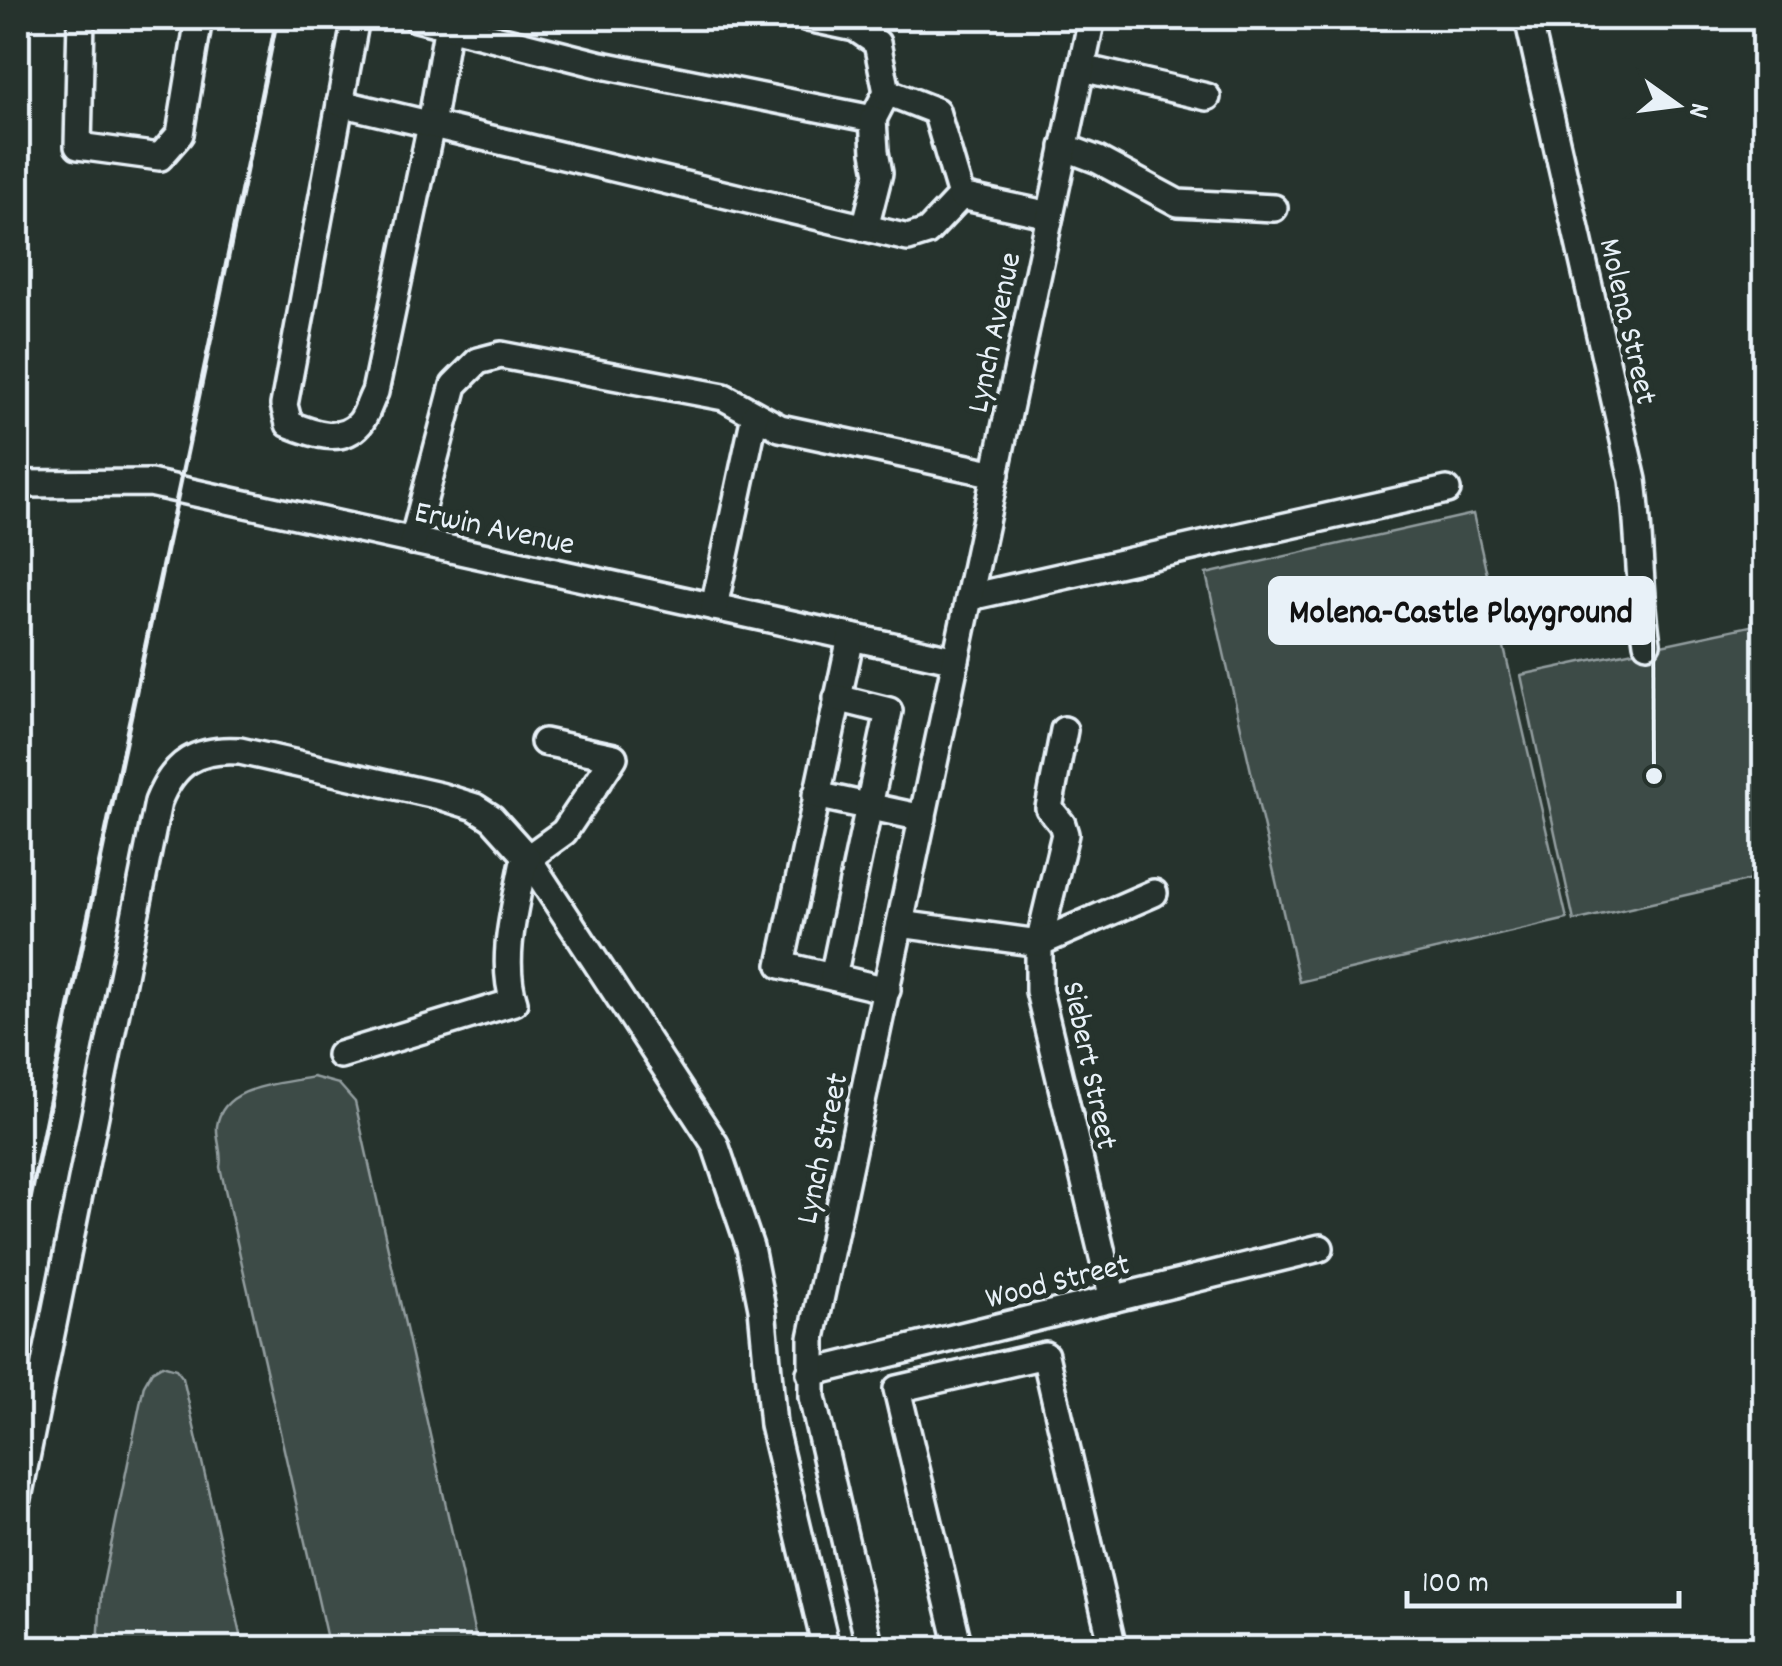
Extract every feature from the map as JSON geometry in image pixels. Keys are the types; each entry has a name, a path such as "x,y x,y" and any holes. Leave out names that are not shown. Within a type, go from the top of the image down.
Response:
{"street":[{"path":"81,18 78,146 160,156 180,134 199,18"},
{"path":"356,18 284,405 289,424 317,435 339,435 360,424 374,392 431,125 448,22"},
{"path":"416,18 448,22 602,65 873,118"},
{"path":"808,18 856,28 876,43 887,92 873,118 874,152 880,174 866,228"},
{"name":"Lynch Avenue","path":"956,660 1092,18"},
{"name":"Molena Street","path":"1528,18 1633,480 1639,524 1640,597 1647,642"},
{"path":"1082,68 1206,97"},
{"path":"887,92 936,111 961,196"},
{"path":"340,103 908,238 928,232 961,196"},
{"path":"1064,146 1178,203 1274,208"},
{"path":"961,196 1050,215"},
{"path":"412,540 454,385 478,362 501,355 724,397 780,428 996,474"},
{"path":"714,607 755,414"},
{"name":"Erwin Avenue","path":"18,484 150,483 956,660"},
{"path":"970,597 1447,490"},
{"path":"851,637 781,965 887,990"},
{"name":"Lynch Street","path":"870,1648 812,1397 812,1338 956,660"},
{"path":"833,977 890,711 837,698"},
{"name":"Siebert Street","path":"1064,730 1049,808 1065,834 1039,943 1039,991 1113,1300"},
{"path":"340,1055 514,1002 509,974 512,927 523,866 564,832 614,757 544,742"},
{"path":"18,1498 155,815 163,789 191,757 217,749 240,750 440,796 475,807 492,818 528,858 715,1144 750,1247 762,1308 773,1425 826,1648"},
{"path":"816,796 923,818"},
{"path":"900,924 1039,943 1154,893"},
{"name":"Wood Street","path":"810,1373 1320,1248"},
{"path":"959,1648 897,1389 1045,1355 1113,1648"}],"shaded area":[{"path":"1473,514 1567,919 1299,982 1206,574"},
{"path":"1764,623 1764,877 1574,921 1521,675"},
{"path":"313,1077 339,1084 355,1102 478,1648 329,1648 220,1167 217,1131 221,1112 241,1094"},
{"path":"162,1365 176,1369 183,1378 244,1648 98,1648 101,1594 144,1385 152,1371"}],"railway":[{"path":"18,1260 277,18"}],"place":[{"name":"Molena-Castle Playground","path":"1654,776"}]}
